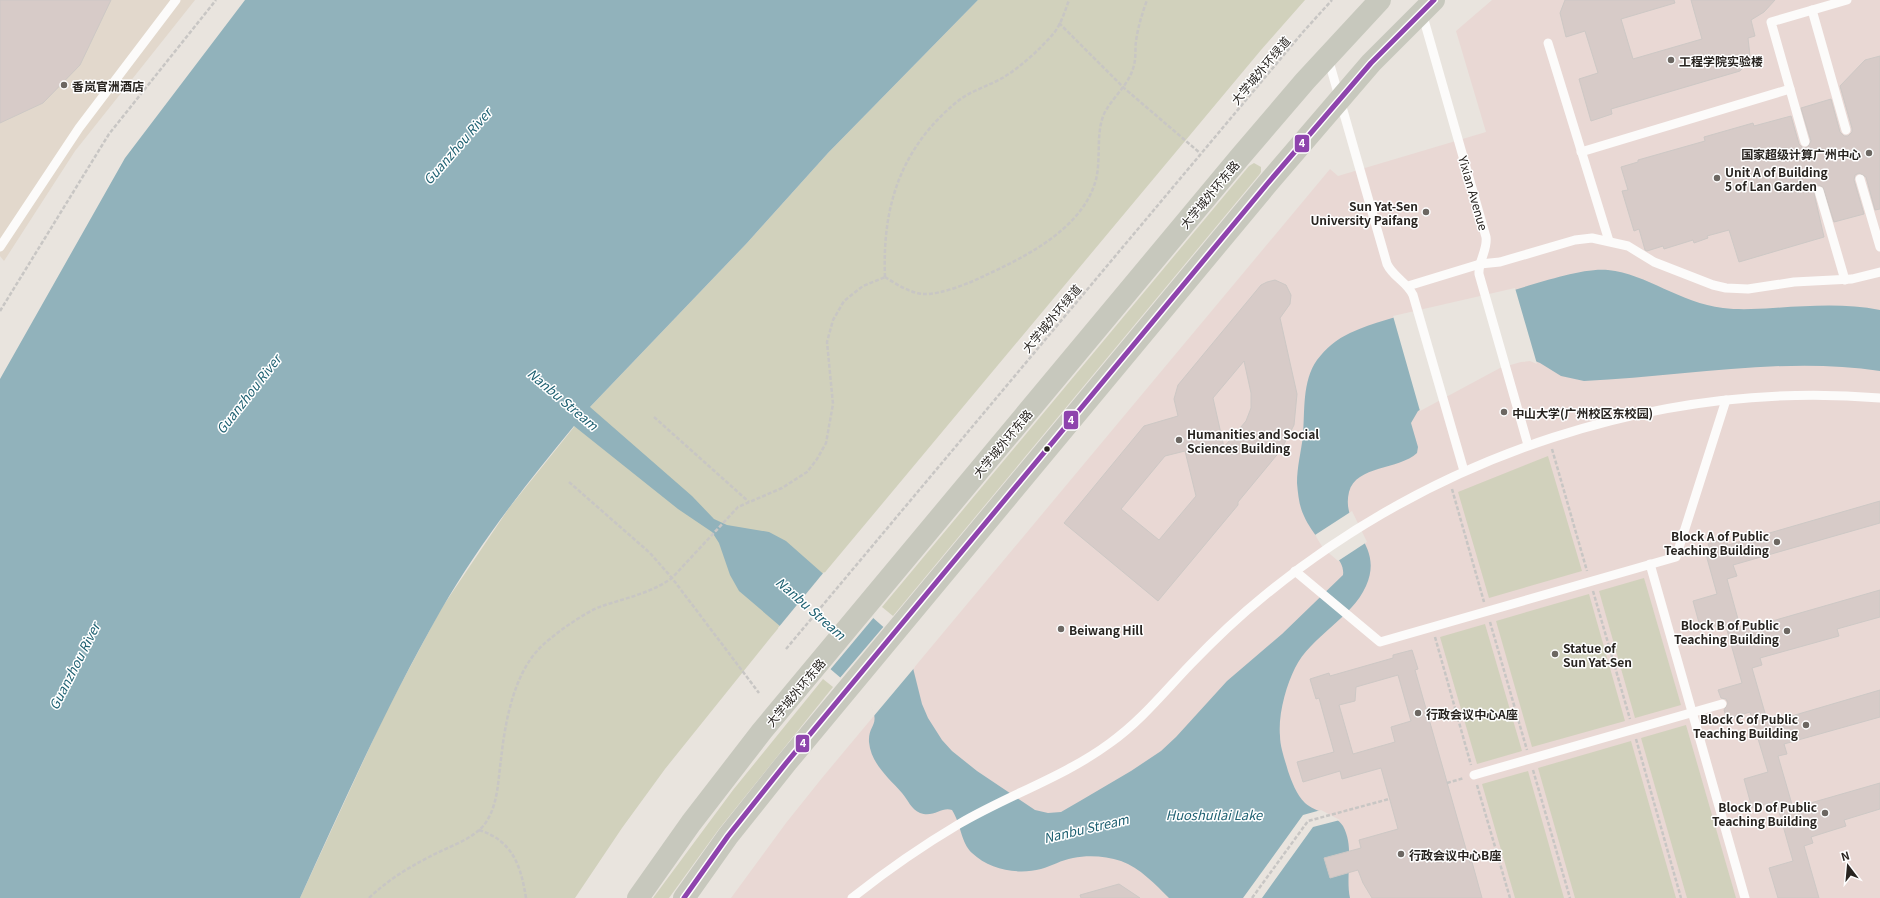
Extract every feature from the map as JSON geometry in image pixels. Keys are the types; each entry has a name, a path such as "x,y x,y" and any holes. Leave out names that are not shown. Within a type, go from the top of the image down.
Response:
{"main road":[{"name":"大学城外环东路","path":"638,898 723,782 872,599 1240,158 1327,56 1380,0"},
{"path":"684,898 733,830 902,623 1340,99 1371,63 1428,6"}],"lane":[{"path":"0,247 79,128 176,0"},
{"path":"1805,142 1771,22 1847,0"},
{"name":"Yixian Avenue","path":"1428,6 1485,231 1486,249 1480,264 1479,274 1528,445"},
{"path":"1812,10 1846,130"},
{"path":"1548,42 1609,241"},
{"path":"1327,56 1387,264 1392,274 1408,286 1413,295 1464,471"},
{"path":"1581,152 1790,89"},
{"path":"1860,179 1880,247"},
{"path":"1819,191 1845,280"},
{"path":"1408,286 1480,264 1500,262 1576,240 1592,238 1628,246 1654,262 1707,283 1726,288 1748,289 1794,282 1845,280 1880,272"},
{"path":"852,898 899,862 959,824 1069,770 1090,758 1124,733 1221,635 1262,597 1295,571 1362,526 1399,504 1449,478 1528,445 1549,438 1615,419 1662,410 1726,400 1802,396 1880,398"},
{"path":"1295,571 1380,642 1676,557 1726,400"},
{"path":"1650,564 1745,898"},
{"path":"1474,775 1722,704"}],"path":[{"path":"0,311 109,134 216,0"},
{"path":"885,277 884,247 894,188 914,149 937,122 958,101 1003,78 1021,65 1054,33 1069,0"},
{"path":"885,277 907,289 924,294 940,292 972,282 1018,260 1061,230 1077,213 1095,182 1098,164 1099,135 1104,113 1124,88 1135,65 1140,18 1147,0"},
{"name":"大学城外环绿道","path":"786,649 1303,32 1332,0"},
{"path":"1059,23 1124,88 1200,152"},
{"path":"369,898 388,880 430,856 463,841 484,826 494,808 507,718 527,666 538,650 580,617 600,607 660,587 672,578 738,507 782,488 807,472 817,459 826,443 833,404 827,342 833,320 844,301 863,286 885,277"},
{"path":"654,417 749,502"},
{"path":"1549,438 1681,898"},
{"path":"1449,478 1570,898"},
{"path":"569,482 650,553 672,578 759,693"},
{"path":"1447,783 1474,775"},
{"path":"1252,898 1308,821 1389,799"},
{"path":"479,830 490,834 506,844 518,864 526,898"}],"shaded area":[{"name":"香岚官洲酒店","path":"0,0 195,0 75,151 4,261 0,256"},
{"name":"中山大学(广州校区东校园)","path":"1492,0 1880,0 1880,898 731,898 786,823 822,778 1330,169 1338,176 1486,132 1456,31"}],"green space":[{"path":"978,0 1305,0 1261,50 771,637 665,769 622,828 575,898 300,898 386,712 441,609 509,508 590,407 747,243 828,153"},
{"path":"1254,163 1261,167 1261,172 1259,175 893,616 882,607 1249,166"},
{"path":"1548,456 1582,571 1489,598 1458,492"},
{"path":"1644,578 1681,705 1635,718 1599,591"},
{"path":"1589,594 1625,721 1532,747 1496,621"},
{"path":"1485,624 1522,751 1477,764 1440,637"},
{"path":"823,679 833,687 719,829 669,898 653,898 733,790"},
{"path":"1686,725 1736,898 1687,898 1641,738"},
{"path":"1631,741 1676,898 1575,898 1538,768"},
{"path":"1528,771 1564,898 1515,898 1482,784"}],"water":[{"path":"245,0 978,0 828,153 747,243 590,407 692,496 714,519 727,525 769,532 786,541 897,639 912,664 922,704 928,718 942,740 952,751 977,771 1035,810 1048,813 1061,812 1131,771 1161,751 1176,737 1227,681 1282,634 1343,575 1342,565 1312,530 1302,512 1298,496 1297,483 1298,465 1303,436 1305,396 1309,377 1312,368 1320,356 1332,344 1345,335 1404,315 1496,295 1567,275 1596,270 1608,270 1650,282 1692,301 1723,308 1748,309 1853,306 1880,310 1880,371 1843,367 1769,367 1584,381 1561,376 1540,363 1530,359 1499,366 1418,411 1411,423 1418,447 1417,453 1400,462 1369,472 1353,483 1349,492 1348,505 1355,527 1367,547 1370,558 1370,571 1366,586 1360,597 1342,618 1321,636 1302,657 1295,668 1289,683 1281,710 1280,740 1288,771 1297,792 1309,806 1335,818 1340,822 1347,834 1350,898 1169,898 1135,868 1121,861 1097,856 1085,856 1064,860 1032,871 1005,870 987,864 968,849 952,810 945,809 930,814 920,813 912,807 902,793 881,770 870,750 869,736 874,724 874,716 869,702 739,591 730,575 719,543 712,532 678,509 574,426 538,470 487,538 441,610 385,716 300,898 0,898 0,379 125,158"}],"pier":[{"path":"1515,288 1537,364 1530,361 1500,368 1420,411 1393,316"},
{"path":"1352,511 1367,542 1338,561 1323,548 1315,535"},
{"path":"824,572 875,616 829,671 778,628"},
{"path":"885,625 905,646 915,667 873,717 872,709 868,703 839,679"},
{"path":"1321,810 1340,820 1313,827 1262,898 1243,898 1303,815"}],"building":[{"path":"0,0 111,0 80,65 43,103 0,123"},
{"name":"工程学院实验楼","path":"1565,0 1674,0 1675,3 1621,19 1633,59 1702,39 1691,0 1775,0 1764,12 1751,20 1755,36 1748,38 1750,56 1746,65 1740,71 1611,109 1612,114 1591,121 1579,79 1598,73 1585,31 1566,37 1560,13"},
{"name":"Unit A of Building 5 of Lan Garden","path":"1880,56 1880,209 1875,210 1866,177 1859,173 1855,175 1854,180 1864,214 1834,222 1823,187 1818,185 1813,189 1824,237 1739,262 1729,230 1707,236 1708,238 1694,243 1693,240 1664,249 1663,246 1647,251 1645,250 1639,229 1634,231 1622,191 1628,190 1621,167 1638,162 1638,160 1705,141 1704,137 1753,123 1754,126 1791,116 1799,144 1803,148 1807,148 1811,141 1801,108 1831,99 1840,132 1844,136 1848,136 1852,132 1852,128 1840,86 1865,60"},
{"name":"Humanities and Social Sciences Building","path":"1275,280 1286,285 1291,295 1290,304 1280,318 1297,394 1294,425 1281,450 1238,502 1238,505 1158,601 1064,523 1144,426 1178,416 1174,399 1178,385 1261,285","holes":["1244,361 1251,393 1251,408 1246,421 1224,447 1213,398","1185,451 1196,496 1159,540 1121,509 1165,456"]},
{"path":"1880,501 1880,523 1733,565 1737,576 1727,579 1741,630 1880,590 1880,617 1837,629 1839,636 1760,658 1762,665 1752,668 1767,720 1777,717 1778,720 1880,690 1880,717 1784,744 1787,754 1778,756 1793,808 1880,783 1880,809 1844,820 1846,826 1811,837 1813,843 1804,846 1819,898 1778,898 1769,868 1793,861 1776,801 1752,808 1744,779 1768,772 1750,712 1727,719 1724,710 1728,703 1726,699 1721,698 1718,690 1742,683 1725,623 1701,630 1693,601 1717,594 1705,551 1710,549 1708,544 1726,539 1728,545"},
{"path":"1412,650 1418,669 1415,670 1470,863 1472,862 1482,898 1372,898 1363,883 1358,870 1330,878 1324,858 1361,848 1359,840 1398,829 1381,768 1342,779 1340,771 1303,782 1297,762 1334,752 1319,698 1316,699 1310,679 1329,673 1330,676 1393,658 1393,655","holes":["1398,675 1411,721 1391,727 1395,742 1353,754 1339,705 1355,701 1356,687"]},
{"path":"1119,884 1140,898 1081,898 1080,895"}],"transit line":[{"name":"4","path":"684,898 728,836 787,762 1268,183 1371,63 1434,0"}],"place":[{"name":"工程学院实验楼","path":"1671,60"},
{"name":"香岚官洲酒店","path":"64,85"},
{"name":"国家超级计算广州中心","path":"1869,153"},
{"name":"Unit A of Building 5 of Lan Garden","path":"1717,178"},
{"name":"Sun Yat-Sen University Paifang","path":"1426,212"},
{"name":"中山大学(广州校区东校园)","path":"1504,412"},
{"name":"Humanities and Social Sciences Building","path":"1179,440"},
{"name":"Block A of Public Teaching Building","path":"1777,542"},
{"name":"Beiwang Hill","path":"1061,629"},
{"name":"Block B of Public Teaching Building","path":"1787,631"},
{"name":"Statue of Sun Yat-Sen","path":"1555,654"},
{"name":"行政会议中心A座","path":"1418,713"},
{"name":"Block C of Public Teaching Building","path":"1806,725"},
{"name":"Block D of Public Teaching Building","path":"1825,813"},
{"name":"行政会议中心B座","path":"1401,854"}],"water label":[{"name":"Guanzhou River","path":"457,146"},
{"name":"Guanzhou River","path":"248,394"},
{"name":"Nanbu Stream","path":"563,399"},
{"name":"Nanbu Stream","path":"811,608"},
{"name":"Guanzhou River","path":"74,666"},
{"name":"Huoshuilai Lake","path":"1214,814"},
{"name":"Nanbu Stream","path":"1086,828"}]}
